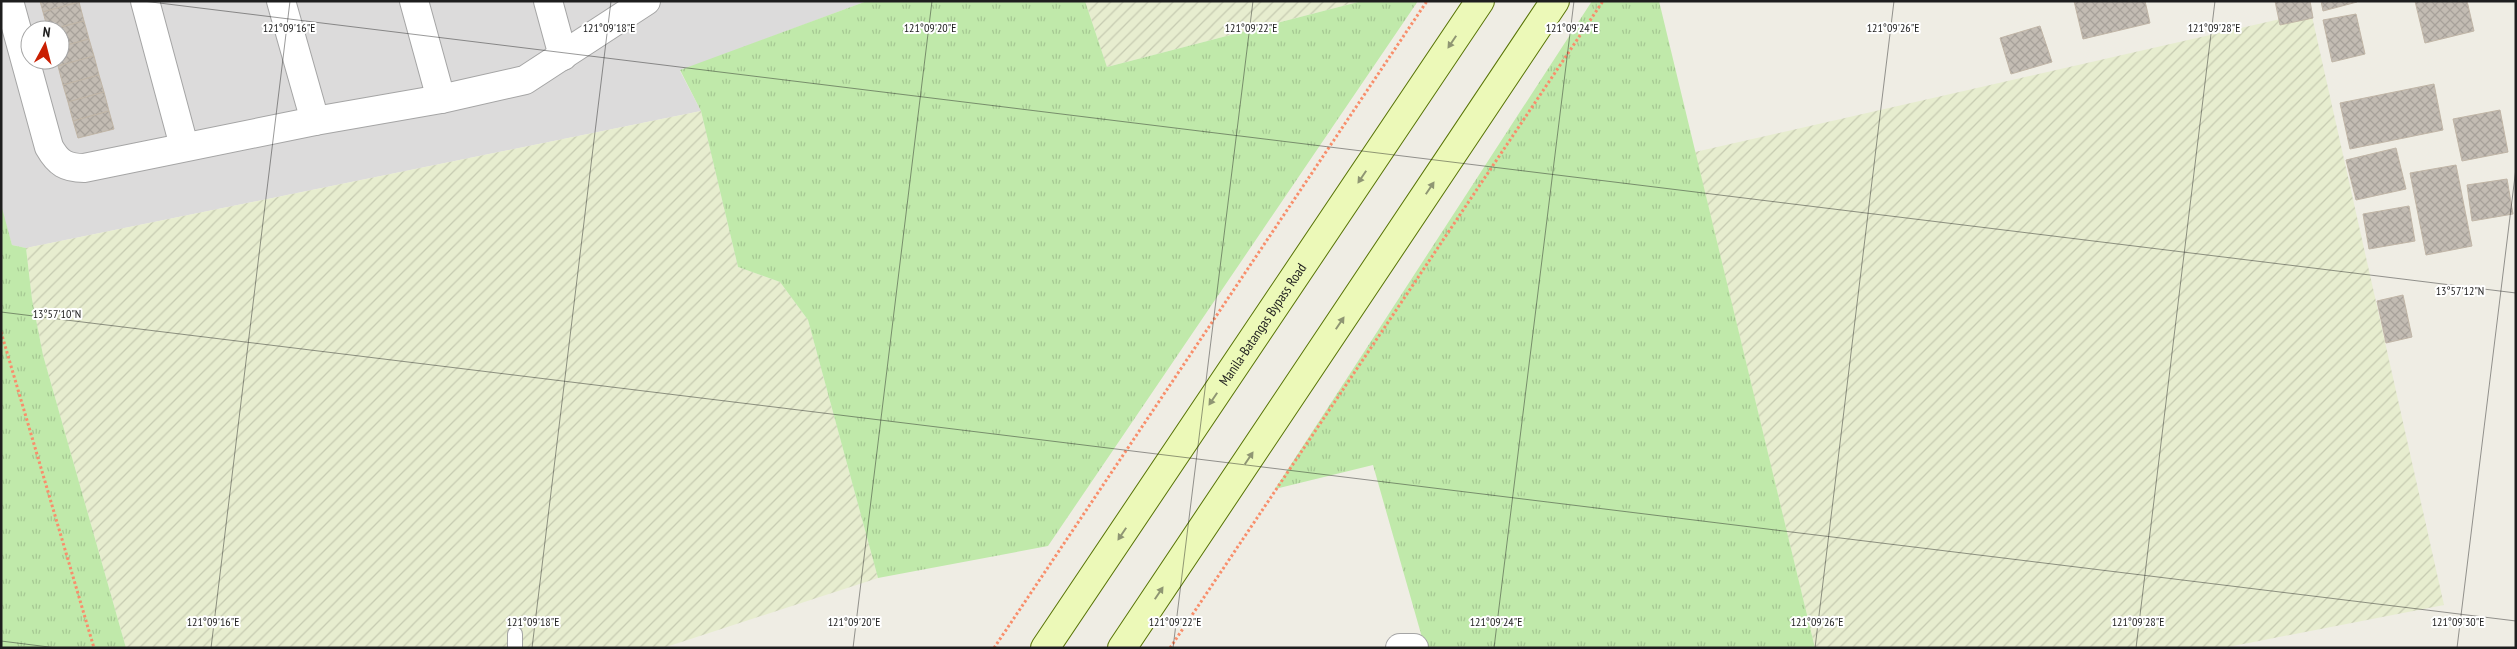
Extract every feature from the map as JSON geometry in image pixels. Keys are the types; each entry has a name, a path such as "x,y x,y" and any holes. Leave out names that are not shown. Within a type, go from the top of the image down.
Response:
{"main road":[{"name":"Manila-Batangas Bypass Road","path":"1045,648 1480,1"},
{"path":"1122,648 1555,1"}],"street":[{"path":"9,1 49,147 62,164 84,168 184,146 441,99 525,80 646,1"},
{"path":"145,1 184,146"},
{"path":"281,1 315,121"},
{"path":"414,1 441,99"},
{"path":"548,1 563,56"},
{"path":"1400,648 1414,648"}],"path":[{"path":"994,648 1427,1"},
{"path":"1170,648 1603,1"},
{"path":"1,332 94,648"}],"shaded area":[{"path":"1,1 867,1 680,71 701,111 26,248 12,245 1,208"}],"green space":[{"path":"867,1 1085,1 1107,67 1362,1 1418,1 1048,546 878,578 808,320 780,282 738,267 701,111 680,70"},
{"path":"1085,1 1362,1 1107,67"},
{"path":"1592,1 1659,1 1815,648 1425,648 1373,465 1275,489"},
{"path":"2311,12 2444,605 2223,648 1815,648 1695,152"},
{"path":"701,111 738,267 780,282 808,320 878,578 663,648 126,648 43,355 32,299 26,248"},
{"path":"2,208 12,245 26,248 32,299 43,355 126,648 1,648"}],"building":[{"path":"40,1 78,1 79,2 43,12"},
{"path":"2074,1 2145,1 2150,23 2083,39"},
{"path":"2275,1 2310,1 2313,18 2280,25"},
{"path":"2321,1 2356,1 2357,2 2323,11"},
{"path":"2415,1 2467,1 2474,31 2425,43"},
{"path":"79,2 84,21 70,24 70,20 45,20 43,12"},
{"path":"2356,14 2365,54 2332,62 2323,20"},
{"path":"84,21 89,39 70,44 70,25"},
{"path":"2040,26 2052,62 2011,74 2000,38"},
{"path":"89,39 94,56 70,63 70,44"},
{"path":"94,56 99,75 63,85 59,70 70,70 70,63"},
{"path":"99,75 104,92 68,102 63,85"},
{"path":"2434,84 2443,130 2350,149 2340,103"},
{"path":"104,92 109,111 73,121 68,102"},
{"path":"2500,110 2508,152 2462,161 2453,119"},
{"path":"109,111 114,129 78,138 73,121"},
{"path":"2396,148 2406,189 2356,200 2346,160"},
{"path":"2456,165 2472,246 2426,255 2410,173"},
{"path":"2507,179 2513,214 2472,221 2467,185"},
{"path":"2409,206 2415,241 2369,249 2363,214"},
{"path":"2403,295 2412,337 2386,343 2377,301"}]}
